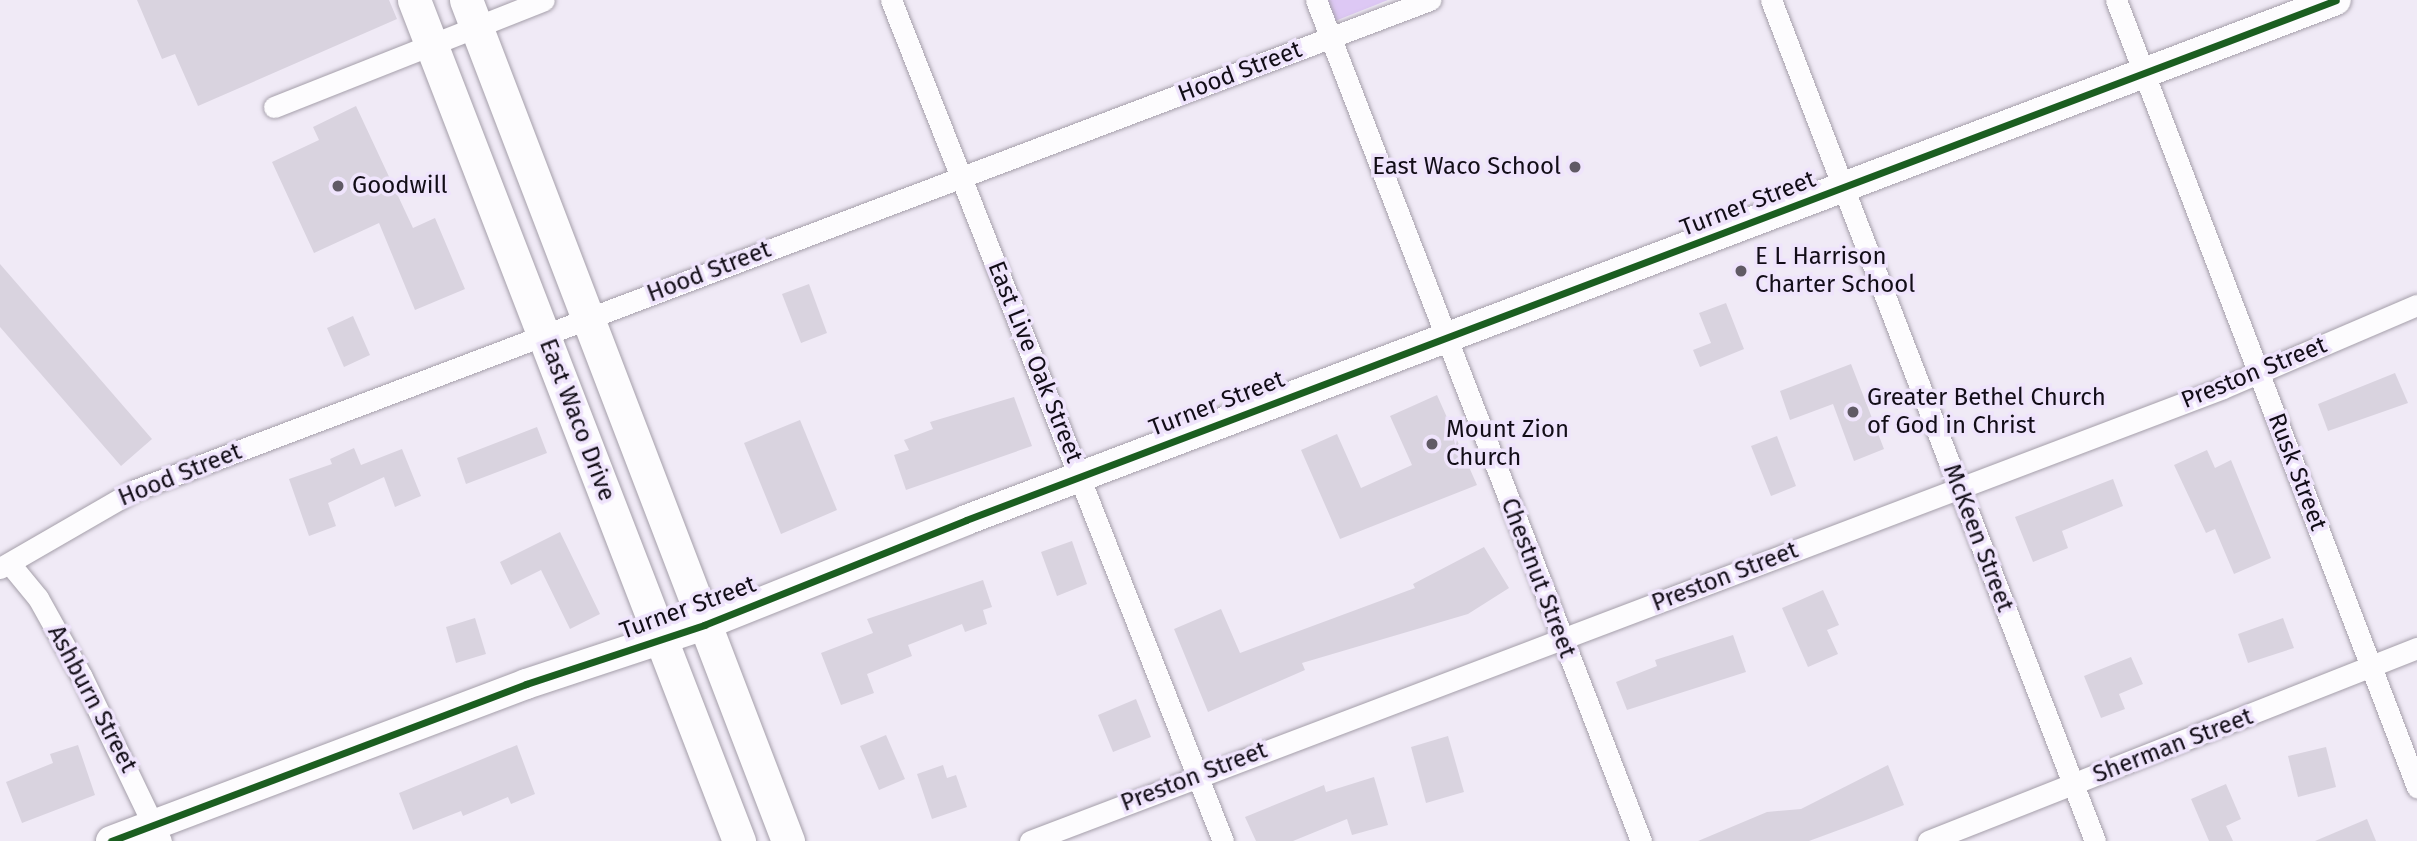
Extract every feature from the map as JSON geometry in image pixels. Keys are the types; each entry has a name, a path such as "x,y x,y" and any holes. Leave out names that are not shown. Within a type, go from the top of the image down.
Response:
{"main road":[{"name":"East Waco Drive","path":"414,0 739,841"},
{"name":"East Waco Drive","path":"471,13 585,319 788,841"}],"street":[{"path":"274,107 430,43 471,13 544,0"},
{"name":"East Live Oak Street","path":"891,0 1223,841"},
{"name":"Chestnut Street","path":"1316,0 1641,841"},
{"name":"Hood Street","path":"5,566 135,490 1430,0"},
{"name":"McKeen Street","path":"1771,0 2095,841"},
{"name":"Rusk Street","path":"2116,0 2417,787"},
{"name":"Turner Street","path":"111,841 158,833 704,625 1080,477 2146,75 2336,0"},
{"name":"Preston Street","path":"1030,841 1959,488 2259,372 2417,305"},
{"name":"Ashburn Street","path":"5,566 38,598 82,677 158,833"},
{"name":"Sherman Street","path":"1928,841 2417,648"}],"shaded area":[{"path":"1321,0 1388,0 1330,23"}],"building":[{"path":"137,0 389,0 397,19 198,106 175,54 162,59"},
{"name":"Goodwill","path":"356,106 413,228 435,218 465,289 415,310 379,223 314,253 272,162 319,140 313,127"},
{"path":"0,264 152,439 121,466 0,327"},
{"path":"809,284 827,333 801,343 782,294"},
{"path":"1726,303 1744,349 1700,367 1693,350 1711,343 1699,313"},
{"path":"353,316 370,355 344,367 327,328"},
{"name":"Greater Bethel Church of God in Christ","path":"1851,364 1884,449 1854,461 1833,404 1790,420 1780,391"},
{"path":"2395,373 2408,403 2328,431 2318,404"},
{"path":"1437,395 1477,485 1340,539 1301,450 1337,434 1361,488 1412,465 1390,416"},
{"path":"1014,397 1032,446 906,490 894,455 909,450 904,440 933,429 930,422"},
{"path":"800,420 837,510 781,534 744,443"},
{"path":"537,427 547,453 466,484 457,458"},
{"path":"1777,436 1796,486 1771,496 1751,446"},
{"path":"354,448 361,465 402,449 421,496 395,507 384,477 328,503 336,526 309,536 289,479 332,464 330,459"},
{"path":"2207,450 2215,468 2231,460 2271,558 2234,574 2215,529 2206,533 2174,465"},
{"path":"2113,479 2123,506 2062,531 2068,548 2033,562 2015,517"},
{"path":"560,532 600,614 570,629 541,570 511,585 500,562"},
{"path":"1072,541 1087,584 1057,596 1041,552"},
{"path":"1484,547 1509,588 1468,614 1302,663 1305,670 1208,712 1174,629 1221,609 1240,653 1415,588 1413,584"},
{"path":"983,580 992,607 983,610 987,624 965,632 962,624 908,645 912,656 867,674 874,693 841,705 821,653 873,633 867,619"},
{"path":"1823,590 1839,625 1827,630 1838,654 1808,667 1782,608"},
{"path":"475,618 486,654 456,663 446,627"},
{"path":"2283,618 2294,648 2248,663 2238,634"},
{"path":"1733,635 1746,672 1627,710 1616,682 1657,666 1655,660"},
{"path":"2131,657 2143,684 2119,694 2125,709 2101,718 2084,676"},
{"path":"1136,699 1151,737 1113,752 1098,715"},
{"path":"886,735 905,779 879,790 860,746"},
{"path":"1448,736 1464,792 1426,803 1411,747"},
{"path":"78,745 95,795 22,823 6,782 53,763 50,754"},
{"path":"517,745 535,794 511,804 508,797 463,816 461,811 413,830 399,793"},
{"path":"2326,747 2336,787 2298,797 2288,756"},
{"path":"943,765 947,778 956,775 967,807 932,819 917,774"},
{"path":"1888,765 1904,805 1809,841 1698,841 1767,812 1801,809"},
{"path":"1374,777 1388,825 1352,835 1347,819 1293,841 1256,841 1245,817 1324,785 1326,792"},
{"path":"2226,784 2241,819 2226,826 2233,841 2209,841 2191,799"},
{"path":"2367,819 2376,841 2315,841"}],"cycle path":[{"path":"111,841 526,684 704,625 966,520 2336,0"}],"place":[{"name":"East Waco School","path":"1575,167"},
{"name":"Goodwill","path":"338,186"},
{"name":"E L Harrison Charter School","path":"1741,271"},
{"name":"Greater Bethel Church of God in Christ","path":"1853,412"},
{"name":"Mount Zion Church","path":"1432,444"}]}
